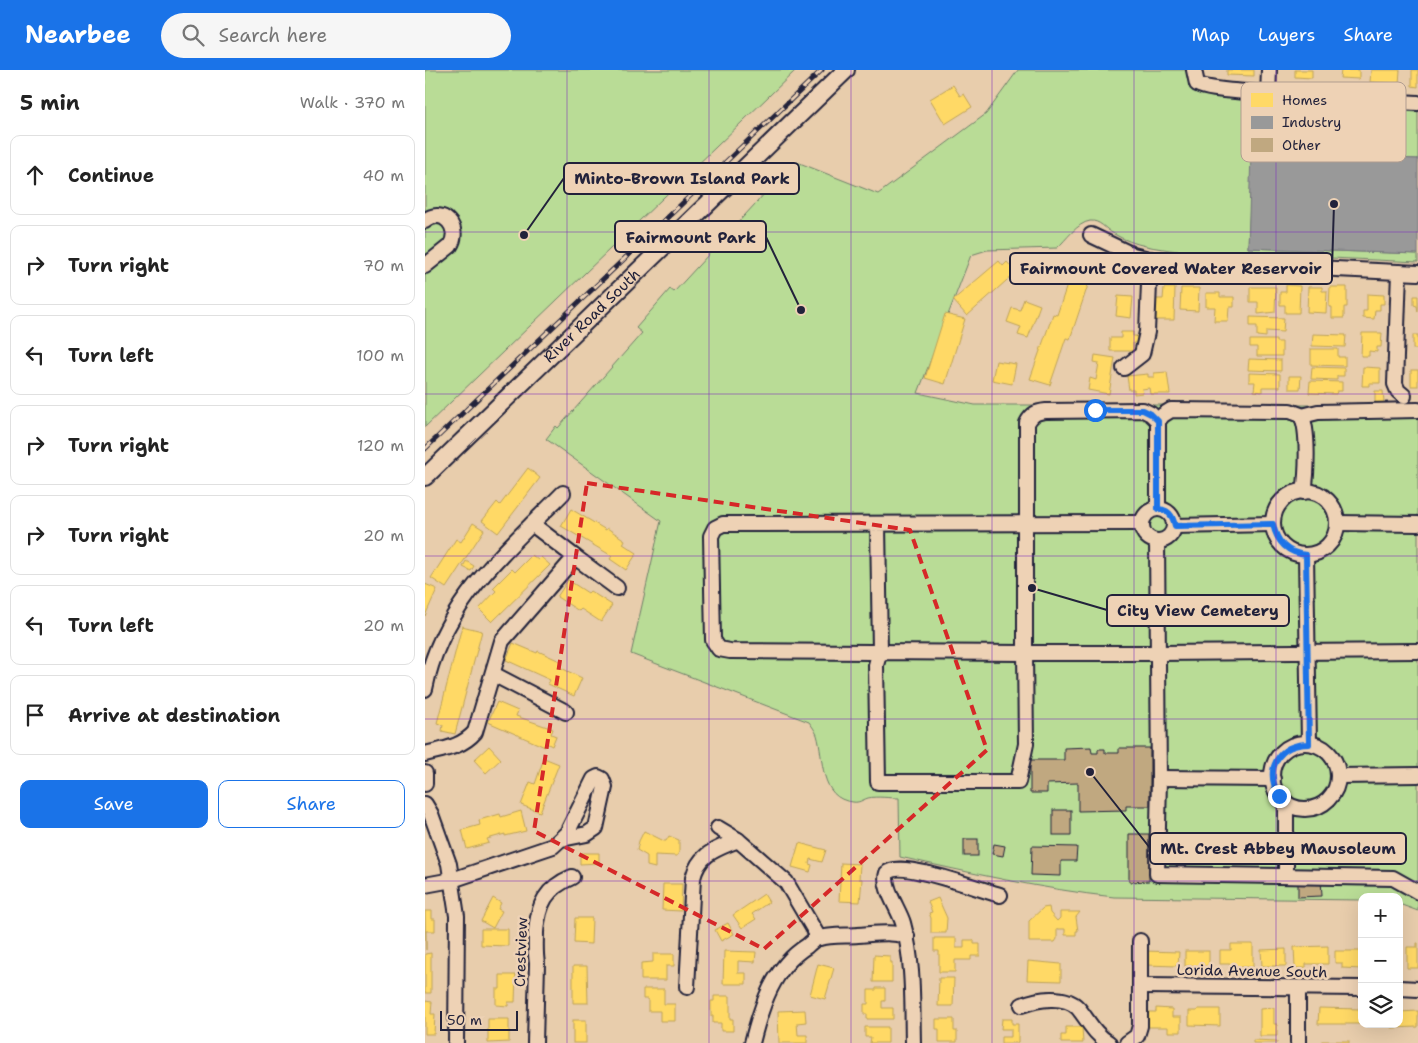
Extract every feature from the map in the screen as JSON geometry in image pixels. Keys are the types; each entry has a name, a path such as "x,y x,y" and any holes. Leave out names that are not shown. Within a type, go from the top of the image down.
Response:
{"main road":[{"name":"River Road South","path":"425,477 846,70"}],"street":[{"path":"1194,70 1197,84 1206,88 1241,91"},
{"path":"425,220 442,217 450,223 454,232 450,246 425,266"},
{"path":"1091,235 1149,259 1418,273"},
{"path":"1124,368 1141,354 1147,332 1149,259"},
{"path":"1399,272 1395,384 1397,391 1404,396"},
{"path":"878,525 880,651 876,665 878,782 1018,782 1026,744 1025,524 1027,519 1027,423 1031,415 1046,411 1143,410 1151,414 1158,421"},
{"path":"1158,509 1158,421 1171,410 1290,411 1301,415 1305,426 1306,462 1304,492"},
{"path":"1303,420 1310,413 1318,412 1418,410"},
{"path":"1304,492 1314,493 1323,497 1331,504 1337,523 1336,533 1325,549 1316,554 1306,555 1296,554 1287,550 1275,534 1273,524 1274,514 1279,505 1294,493 1304,492"},
{"path":"425,689 443,632 470,589 563,493"},
{"path":"1158,509 1167,511 1171,515 1175,526 1171,535 1162,541 1157,541 1144,534 1142,523 1147,513 1158,509"},
{"path":"1142,523 723,524 715,528 711,536 713,640 719,649 730,651 1158,653 1418,650"},
{"path":"1337,523 1418,524"},
{"path":"532,524 617,588"},
{"path":"1175,526 1273,524"},
{"path":"1157,541 1159,778 1157,874 1393,878 1418,892"},
{"path":"1306,555 1309,744"},
{"path":"425,754 459,745 469,739 478,723 502,641 575,557"},
{"path":"493,674 566,712"},
{"path":"1300,744 1309,744 1319,746 1327,751 1337,767 1338,776 1332,795 1325,802 1305,809 1295,807 1279,796 1275,788 1273,769 1283,752 1300,744"},
{"path":"425,773 425,784"},
{"path":"1338,776 1418,775"},
{"path":"1159,778 1273,779"},
{"path":"1286,802 1286,875"},
{"path":"425,804 431,814 449,864 457,916 456,1043"},
{"path":"718,828 738,840 786,882 819,938"},
{"path":"425,885 452,880 543,850 553,846 562,839"},
{"path":"687,987 693,878 696,866 703,857 714,850 738,840"},
{"path":"913,1043 911,958 907,936 899,912 886,885 885,877 891,870 903,869 924,873 1000,895"},
{"name":"Crestview","path":"535,1043 537,963 535,952 538,913 544,898 559,882 572,877"},
{"path":"752,1043 759,1014 770,988 784,965 801,950 819,938 881,933 898,933 907,936"},
{"path":"1127,1043 1137,1036 1140,1026 1140,941"},
{"name":"Lorida Avenue South","path":"1141,986 1358,988"},
{"path":"1298,988 1298,1043"},
{"path":"1403,988 1418,988"},
{"path":"1022,1005 1043,998 1068,1002 1076,1006 1096,1033 1109,1043"}],"highlighted area":[{"path":"587,483 910,530 987,750 764,949 534,831"}],"green space":[{"path":"425,70 796,70 425,427"},
{"path":"1018,70 1188,70 1192,90 1241,95 1241,162 1252,162 1248,248 1418,254 1418,262 1178,251 1137,244 1114,234 1100,223 1094,221 1085,222 1076,228 1057,248 987,250 971,255 918,393 975,405 1418,405 1418,911 1403,905 1403,893 1358,893 1358,900 1114,897 1033,885 900,857 899,798 872,797 855,802 842,799 834,794 825,776 817,735 809,722 631,654 661,521 546,439 556,426 558,428 642,333 636,328 670,289 674,292 791,165 793,167 797,162 878,194 986,114"},
{"path":"1406,111 1418,112 1418,159 1406,159"}],"building: Homes":[{"path":"1227,70 1254,70 1254,76 1227,75"},
{"path":"1295,70 1312,70 1312,78 1295,77"},
{"path":"1341,70 1359,70 1359,79 1340,78"},
{"path":"1371,70 1400,70 1399,82 1370,82"},
{"path":"1412,70 1418,70 1418,87 1412,86"},
{"path":"953,85 960,96 964,94 972,107 945,124 930,99"},
{"path":"999,261 1003,266 1007,262 1016,272 967,316 953,300"},
{"path":"1073,267 1092,273 1070,339 1066,338 1050,385 1030,379 1053,314 1057,315"},
{"path":"1286,285 1300,286 1299,313 1285,313 1285,305 1280,305 1280,292 1286,292"},
{"path":"1250,287 1276,287 1275,312 1258,314 1258,302 1250,302"},
{"path":"1308,287 1322,287 1322,291 1327,291 1326,313 1307,312"},
{"path":"1330,287 1347,287 1347,307 1344,307 1344,318 1332,318 1332,307 1329,307"},
{"path":"1164,288 1175,288 1174,320 1154,320 1154,299 1163,299"},
{"path":"1181,288 1199,288 1198,311 1180,310"},
{"path":"1206,293 1220,293 1220,297 1234,297 1234,307 1229,307 1228,321 1214,321 1215,307 1206,307"},
{"path":"1367,294 1384,295 1384,304 1380,304 1380,310 1375,310 1374,319 1363,318 1363,311 1367,311"},
{"path":"1118,296 1133,297 1131,318 1116,316"},
{"path":"1414,296 1418,296 1418,312 1417,306 1414,305"},
{"path":"1024,299 1040,305 1028,338 1018,335 1021,327 1007,322 1012,308 1020,310"},
{"path":"945,314 965,319 945,384 925,378"},
{"path":"1250,317 1284,318 1283,332 1266,331 1266,337 1257,336 1257,326 1250,326"},
{"path":"1121,332 1133,332 1133,336 1137,336 1137,343 1133,343 1133,351 1110,351 1110,338 1121,338"},
{"path":"1362,333 1382,333 1381,347 1377,347 1377,352 1369,351 1369,356 1361,356"},
{"path":"1313,334 1346,335 1345,347 1312,346"},
{"path":"1413,335 1418,335 1418,349 1413,349"},
{"path":"1250,340 1276,340 1276,342 1282,342 1282,356 1257,356 1257,347 1250,347"},
{"path":"1311,349 1338,349 1338,357 1345,357 1345,366 1311,365"},
{"path":"1095,355 1115,358 1109,394 1088,390 1090,378 1096,380 1099,363 1094,362"},
{"path":"1249,359 1281,360 1281,371 1248,370"},
{"path":"996,361 1016,364 1012,384 992,380"},
{"path":"1312,367 1344,368 1344,376 1337,376 1337,380 1311,379"},
{"path":"1363,367 1380,368 1380,383 1369,383 1369,386 1362,386"},
{"path":"1411,370 1418,370 1418,386 1411,386"},
{"path":"1167,372 1170,394 1150,394 1149,388 1142,389 1143,393 1134,394 1134,390 1129,390 1127,376 1148,374 1148,377 1154,377 1154,373"},
{"path":"1249,373 1280,374 1280,387 1262,387 1262,392 1254,391 1255,382 1249,382"},
{"path":"1289,376 1301,376 1300,389 1289,389"},
{"path":"1310,381 1342,382 1342,391 1337,391 1336,394 1309,393"},
{"path":"1375,391 1383,391 1384,403 1375,403"},
{"path":"528,468 540,478 498,533 482,521 497,502 500,505"},
{"path":"571,509 625,540 623,544 637,553 626,570 610,559 612,556 561,526"},
{"path":"473,523 484,530 446,588 431,578 456,539 461,542"},
{"path":"532,555 538,560 541,557 550,565 492,622 479,609 496,591 493,588 512,569 515,572"},
{"path":"466,561 474,566 471,571 463,567"},
{"path":"568,580 612,605 601,622 557,597"},
{"path":"425,584 437,589 425,616"},
{"path":"462,626 482,631 455,734 442,731 443,725 437,723"},
{"path":"513,643 537,653 538,651 562,662 559,667 582,678 574,696 548,684 550,680 506,660"},
{"path":"497,702 518,711 516,716 553,729 551,734 556,736 552,746 546,743 545,747 488,722"},
{"path":"489,746 501,759 486,773 474,760"},
{"path":"544,758 559,764 540,812 521,805 530,782 535,784"},
{"path":"521,811 526,831 487,839 489,843 467,849 462,830 480,825 479,820 500,814 501,817"},
{"path":"644,831 664,841 669,836 679,840 677,856 655,855 655,868 647,866 647,856 637,850"},
{"path":"799,843 826,850 822,862 810,859 809,864 812,865 810,872 792,867"},
{"path":"580,853 599,853 599,863 580,864"},
{"path":"841,863 860,864 859,879 862,879 860,902 839,901"},
{"path":"663,884 682,884 681,911 662,910"},
{"path":"764,894 769,902 752,914 756,919 742,928 733,915"},
{"path":"493,898 501,903 498,909 502,911 493,928 481,921"},
{"path":"938,898 947,918 946,933 931,933 929,913 932,912 928,902"},
{"path":"1049,907 1050,913 1057,921 1060,918 1060,912 1080,912 1076,917 1078,931 1076,931 1076,935 1065,935 1065,929 1057,929 1057,939 1055,942 1029,942 1029,921 1043,908"},
{"path":"425,911 432,911 432,919 435,919 435,931 426,931 426,950"},
{"path":"575,918 592,918 591,944 574,943"},
{"path":"728,923 734,934 721,941 715,930"},
{"path":"481,929 508,929 508,946 481,945"},
{"path":"934,938 956,938 956,948 964,948 964,940 974,940 974,944 980,944 980,956 971,956 971,960 955,960 955,972 939,972 939,951 934,951"},
{"path":"1417,943 1418,968 1407,968 1407,947 1417,947"},
{"path":"1231,944 1253,944 1253,967 1230,967 1230,964 1220,964 1220,950 1231,950"},
{"path":"1328,946 1328,964 1306,964 1306,968 1295,968 1294,947"},
{"path":"1286,949 1286,966 1262,966 1261,950"},
{"path":"724,951 756,952 755,962 738,961 738,973 746,973 746,984 723,984"},
{"path":"1145,951 1179,952 1178,966 1145,965"},
{"path":"1185,951 1209,951 1209,966 1185,966"},
{"path":"1335,951 1358,951 1358,969 1342,968 1342,963 1335,963"},
{"path":"431,953 431,993 425,993 425,954"},
{"path":"653,954 674,954 674,966 666,966 666,980 641,980 641,963 653,962"},
{"path":"874,955 890,956 890,962 892,962 892,982 873,982"},
{"path":"1028,961 1061,964 1061,981 1027,980"},
{"path":"818,964 834,968 825,999 810,995"},
{"path":"573,966 587,966 588,1003 573,1003"},
{"path":"500,975 516,975 515,1002 508,1002 508,1006 496,1005 496,989 500,989"},
{"path":"939,978 954,978 953,1006 938,1006"},
{"path":"876,988 885,988 885,1001 882,1001 882,1008 893,1008 893,1019 867,1019 867,1014 864,1014 864,1004 868,1004 868,990 876,990"},
{"path":"643,989 664,989 664,1004 675,1004 675,1021 660,1021 660,1011 648,1011 648,999 643,999"},
{"path":"714,996 730,996 730,1019 733,1019 733,1031 721,1031 721,1023 713,1023 711,1001 714,1001"},
{"path":"425,1001 432,1002 431,1014 435,1014 434,1034 425,1034"},
{"path":"1156,1008 1172,1009 1172,1017 1181,1017 1181,1032 1168,1032 1168,1027 1144,1027 1144,1012 1156,1012"},
{"path":"1274,1008 1274,1024 1277,1024 1277,1036 1260,1036 1260,1009"},
{"path":"1319,1008 1358,1009 1358,1024 1318,1024"},
{"path":"1198,1009 1220,1009 1220,1026 1189,1025 1189,1011 1197,1011"},
{"path":"805,1010 806,1022 797,1023 798,1035 807,1035 807,1043 779,1043 778,1011"},
{"path":"1418,1011 1418,1027 1403,1028 1403,1012"},
{"path":"488,1019 509,1019 509,1042 488,1043"},
{"path":"936,1019 954,1019 954,1031 957,1031 957,1042 939,1042 939,1029 936,1029"},
{"path":"1002,1019 1012,1019 1012,1024 1018,1024 1018,1043 1001,1043 1001,1037 1011,1037 1011,1029 1001,1029"},
{"path":"573,1020 586,1020 586,1043 573,1043"},
{"path":"865,1027 888,1027 888,1043 870,1043 871,1037 865,1037"},
{"path":"1066,1027 1082,1027 1083,1043 1061,1043 1061,1035 1066,1035"},
{"path":"1253,1040 1277,1041 1277,1043 1253,1043"},
{"path":"1322,1041 1349,1041 1349,1043 1322,1043"}],"building: Industry":[{"path":"1406,159 1418,159 1418,254 1248,248 1251,162 1406,162"}],"building: Other":[{"path":"1091,747 1092,753 1098,753 1098,749 1105,749 1105,753 1119,753 1119,748 1150,748 1150,806 1126,806 1126,810 1078,811 1078,783 1047,784 1047,793 1030,793 1030,760 1064,760 1064,748"},
{"path":"1053,810 1071,810 1071,835 1053,835"},
{"path":"1129,834 1149,834 1149,881 1129,882"},
{"path":"964,839 978,839 978,856 964,856"},
{"path":"994,844 1005,846 1003,856 992,854"},
{"path":"1032,846 1077,847 1076,861 1061,861 1061,876 1031,875"},
{"path":"1321,879 1322,896 1298,897 1298,880"}],"railway":[{"path":"425,449 822,70"}],"place":[{"name":"Fairmount Covered Water Reservoir","path":"1334,204"},
{"name":"Minto-Brown Island Park","path":"524,235"},
{"name":"Fairmount Park","path":"801,310"},
{"name":"City View Cemetery","path":"1032,588"},
{"name":"Mt. Crest Abbey Mausoleum","path":"1090,772"}],"route":[{"path":"1095,410 1143,410 1151,414 1158,421 1158,509 1167,511 1174,520 1175,526 1273,524 1275,534 1287,550 1296,554 1306,555 1309,744 1291,747 1283,752 1277,760 1273,769 1273,779 1279,796"}]}
